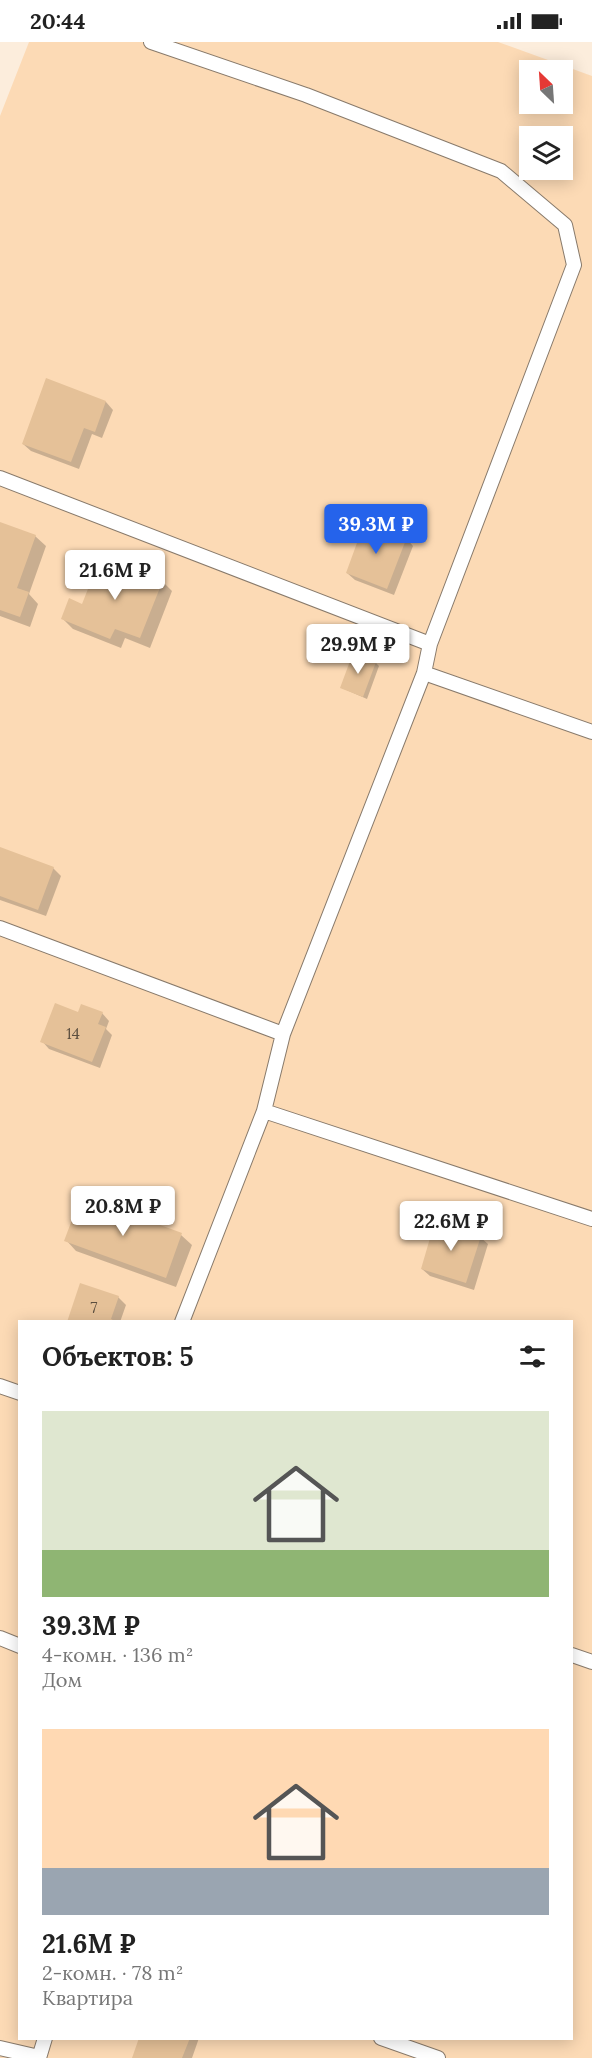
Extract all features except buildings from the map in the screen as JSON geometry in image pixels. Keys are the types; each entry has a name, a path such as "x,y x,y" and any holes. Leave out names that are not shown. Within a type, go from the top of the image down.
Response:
{"lane":[{"path":"151,42 306,94 501,171 565,225 574,265 430,644 424,673 283,1034 264,1111 183,1320"},
{"path":"0,478 430,644"},
{"path":"424,673 592,732"},
{"path":"0,928 283,1034"},
{"path":"264,1111 592,1219"},
{"path":"0,1386 18,1392"},
{"path":"0,1638 18,1645"},
{"path":"573,1655 592,1662"},
{"path":"0,2048 39,2058 44,2040"},
{"path":"387,2040 438,2058"}],"shaded area":[{"path":"29,42 498,42 548,60 519,60 519,114 573,114 573,69 592,76 592,2058 0,2058 0,116"}]}
